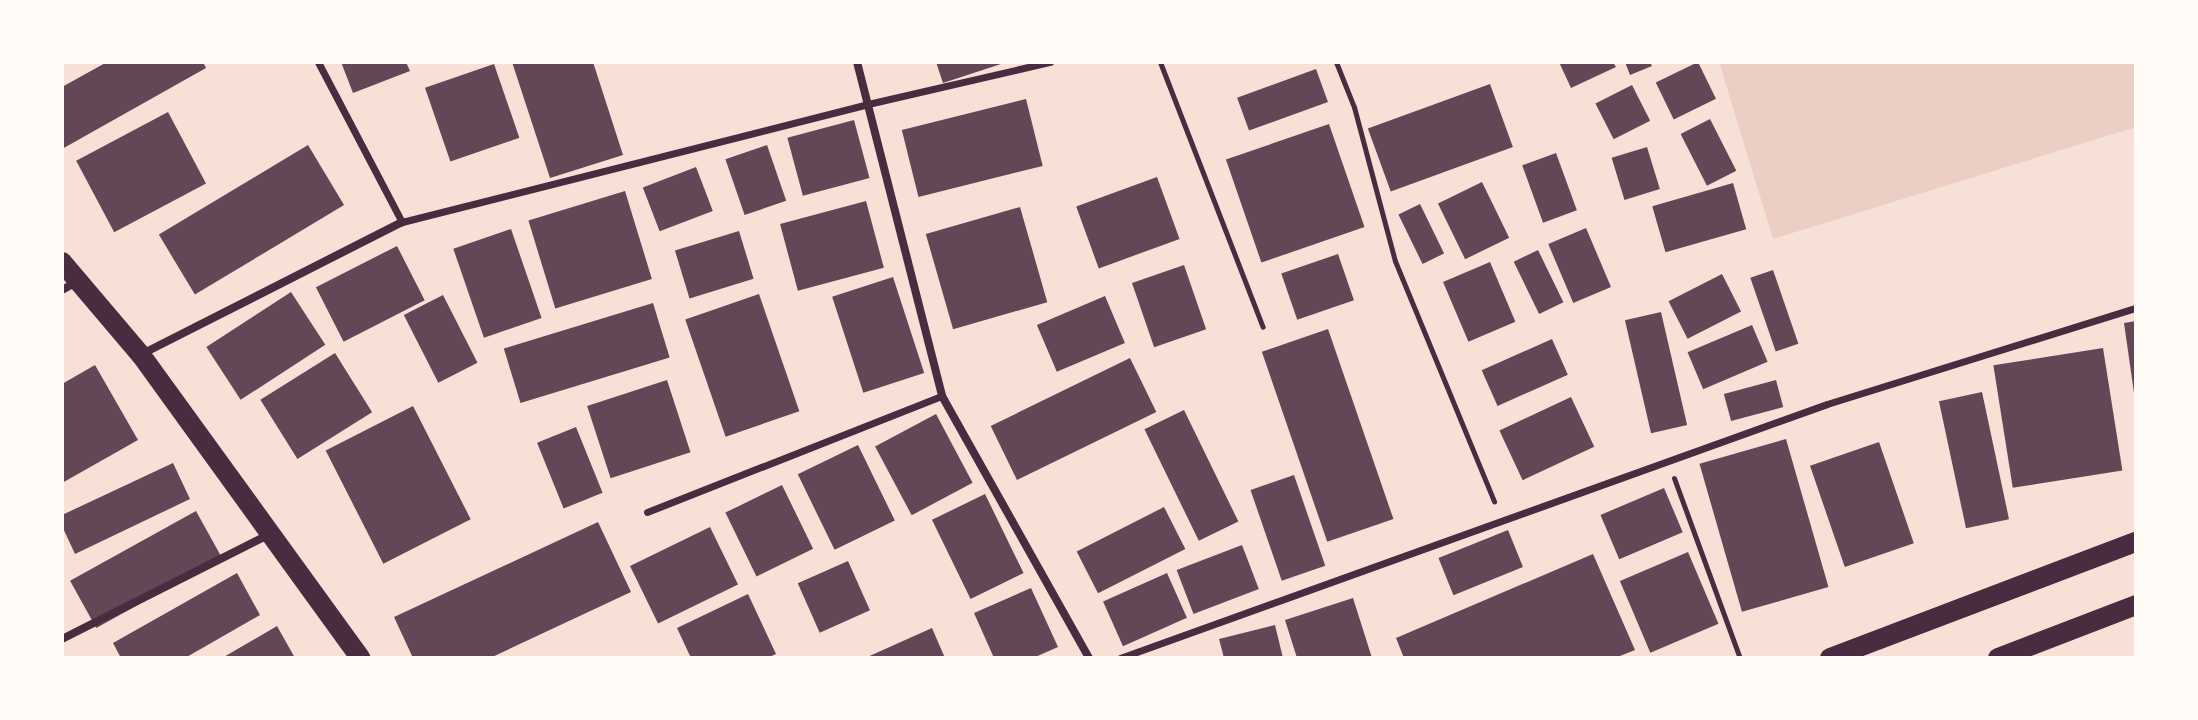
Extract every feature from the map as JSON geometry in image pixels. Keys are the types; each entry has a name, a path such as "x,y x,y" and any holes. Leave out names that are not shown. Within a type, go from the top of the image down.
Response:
{"main road":[{"path":"62,262 70,285 141,355 360,658"},
{"path":"1830,658 2136,542"},
{"path":"1998,658 2136,605"}],"street":[{"path":"318,62 402,222"},
{"path":"857,62 942,396 1089,658"},
{"path":"141,355 402,222 868,104 1050,62"},
{"path":"1120,658 1827,404 2136,308"},
{"path":"647,512 942,396"},
{"path":"62,639 272,533"}],"path":[{"path":"1160,62 1263,327"},
{"path":"1336,62 1354,107 1395,261 1473,458 1503,520"},
{"path":"1668,463 1740,658"}],"shaded area":[{"path":"1719,62 2136,62 2136,127 1773,239"}],"building":[{"path":"107,62 203,62 206,68 62,149 62,87"},
{"path":"341,62 406,62 410,71 353,93"},
{"path":"512,62 593,62 623,155 550,178"},
{"path":"936,62 1004,62 1004,63 943,83"},
{"path":"1559,62 1613,62 1616,67 1571,88"},
{"path":"1625,62 1650,62 1652,66 1630,75"},
{"path":"1698,62 1716,99 1674,119 1656,83"},
{"path":"494,64 519,138 450,162 425,88"},
{"path":"1316,69 1328,102 1249,131 1237,98"},
{"path":"1490,84 1513,147 1391,191 1368,128"},
{"path":"1632,85 1650,121 1614,139 1595,104"},
{"path":"1026,99 1043,166 918,197 902,130"},
{"path":"168,112 206,184 114,232 76,161"},
{"path":"1710,119 1736,171 1707,186 1681,134"},
{"path":"854,120 870,178 803,196 787,138"},
{"path":"1329,124 1364,227 1261,263 1226,159"},
{"path":"308,145 344,205 195,295 159,235"},
{"path":"767,145 786,201 745,215 725,159"},
{"path":"1647,147 1660,189 1624,200 1612,158"},
{"path":"1556,153 1577,210 1543,223 1522,165"},
{"path":"696,167 713,211 660,231 643,187"},
{"path":"1157,177 1180,239 1099,268 1076,206"},
{"path":"1482,182 1509,238 1465,259 1438,203"},
{"path":"1733,183 1746,229 1665,252 1652,206"},
{"path":"625,191 652,279 555,309 528,221"},
{"path":"866,201 884,268 798,291 780,224"},
{"path":"1420,204 1444,253 1423,264 1398,215"},
{"path":"1020,207 1047,302 953,329 926,234"},
{"path":"1586,228 1611,287 1573,303 1548,244"},
{"path":"511,229 542,318 484,338 453,249"},
{"path":"739,231 754,279 690,298 675,251"},
{"path":"397,246 425,300 344,342 316,287"},
{"path":"1538,250 1563,302 1539,314 1514,262"},
{"path":"1338,254 1354,300 1297,320 1281,274"},
{"path":"1490,262 1515,322 1468,342 1443,282"},
{"path":"1184,265 1206,329 1154,347 1132,283"},
{"path":"1773,270 1798,344 1776,352 1750,278"},
{"path":"1722,274 1741,311 1688,339 1669,301"},
{"path":"893,277 924,373 863,393 832,297"},
{"path":"291,292 325,345 241,400 206,347"},
{"path":"759,294 799,411 726,437 685,319"},
{"path":"443,295 478,363 438,383 404,315"},
{"path":"1105,296 1125,343 1057,372 1037,325"},
{"path":"653,303 670,358 520,403 504,349"},
{"path":"1661,312 1687,425 1651,433 1625,320"},
{"path":"2136,321 2136,393 2134,393 2124,323"},
{"path":"1752,325 1768,362 1703,389 1688,352"},
{"path":"1328,329 1393,519 1327,542 1262,352"},
{"path":"1552,339 1568,375 1498,406 1482,370"},
{"path":"2103,348 2122,470 2013,488 1993,365"},
{"path":"335,353 372,412 297,459 260,400"},
{"path":"1130,358 1156,412 1017,480 991,426"},
{"path":"95,365 138,440 62,483 62,384"},
{"path":"667,380 690,452 611,478 587,406"},
{"path":"1776,380 1783,407 1731,421 1724,394"},
{"path":"1982,392 2009,519 1966,528 1939,401"},
{"path":"1571,397 1594,447 1523,480 1499,430"},
{"path":"413,406 471,519 383,564 326,450"},
{"path":"1184,410 1238,521 1199,541 1144,429"},
{"path":"936,414 973,483 912,515 875,446"},
{"path":"576,427 603,493 564,509 537,443"},
{"path":"1786,439 1828,587 1742,612 1699,464"},
{"path":"1879,442 1914,543 1845,567 1810,466"},
{"path":"858,445 895,520 835,550 798,474"},
{"path":"173,463 190,499 75,554 62,526 62,515"},
{"path":"1294,475 1325,566 1282,581 1251,490"},
{"path":"782,485 813,549 757,576 725,513"},
{"path":"1664,488 1683,532 1619,559 1600,515"},
{"path":"985,494 1024,573 971,599 932,520"},
{"path":"1164,507 1185,549 1098,593 1077,551"},
{"path":"196,511 222,558 96,628 70,581"},
{"path":"598,522 631,592 490,658 413,658 394,617"},
{"path":"710,527 738,585 658,624 630,566"},
{"path":"1508,530 1523,567 1453,595 1438,558"},
{"path":"1242,545 1259,589 1193,614 1177,570"},
{"path":"1688,552 1718,624 1650,653 1620,581"},
{"path":"1593,554 1635,650 1615,658 1404,658 1396,638"},
{"path":"848,561 870,610 820,633 798,583"},
{"path":"237,573 260,615 185,658 121,658 113,643"},
{"path":"1167,573 1187,618 1123,646 1103,601"},
{"path":"1031,588 1058,647 1033,658 994,658 974,613"},
{"path":"748,594 776,654 767,658 691,658 677,628"},
{"path":"1353,598 1372,658 1297,658 1285,620"},
{"path":"1275,625 1283,658 1224,658 1219,639"},
{"path":"277,626 295,658 222,658"},
{"path":"932,628 945,658 865,658"}]}
